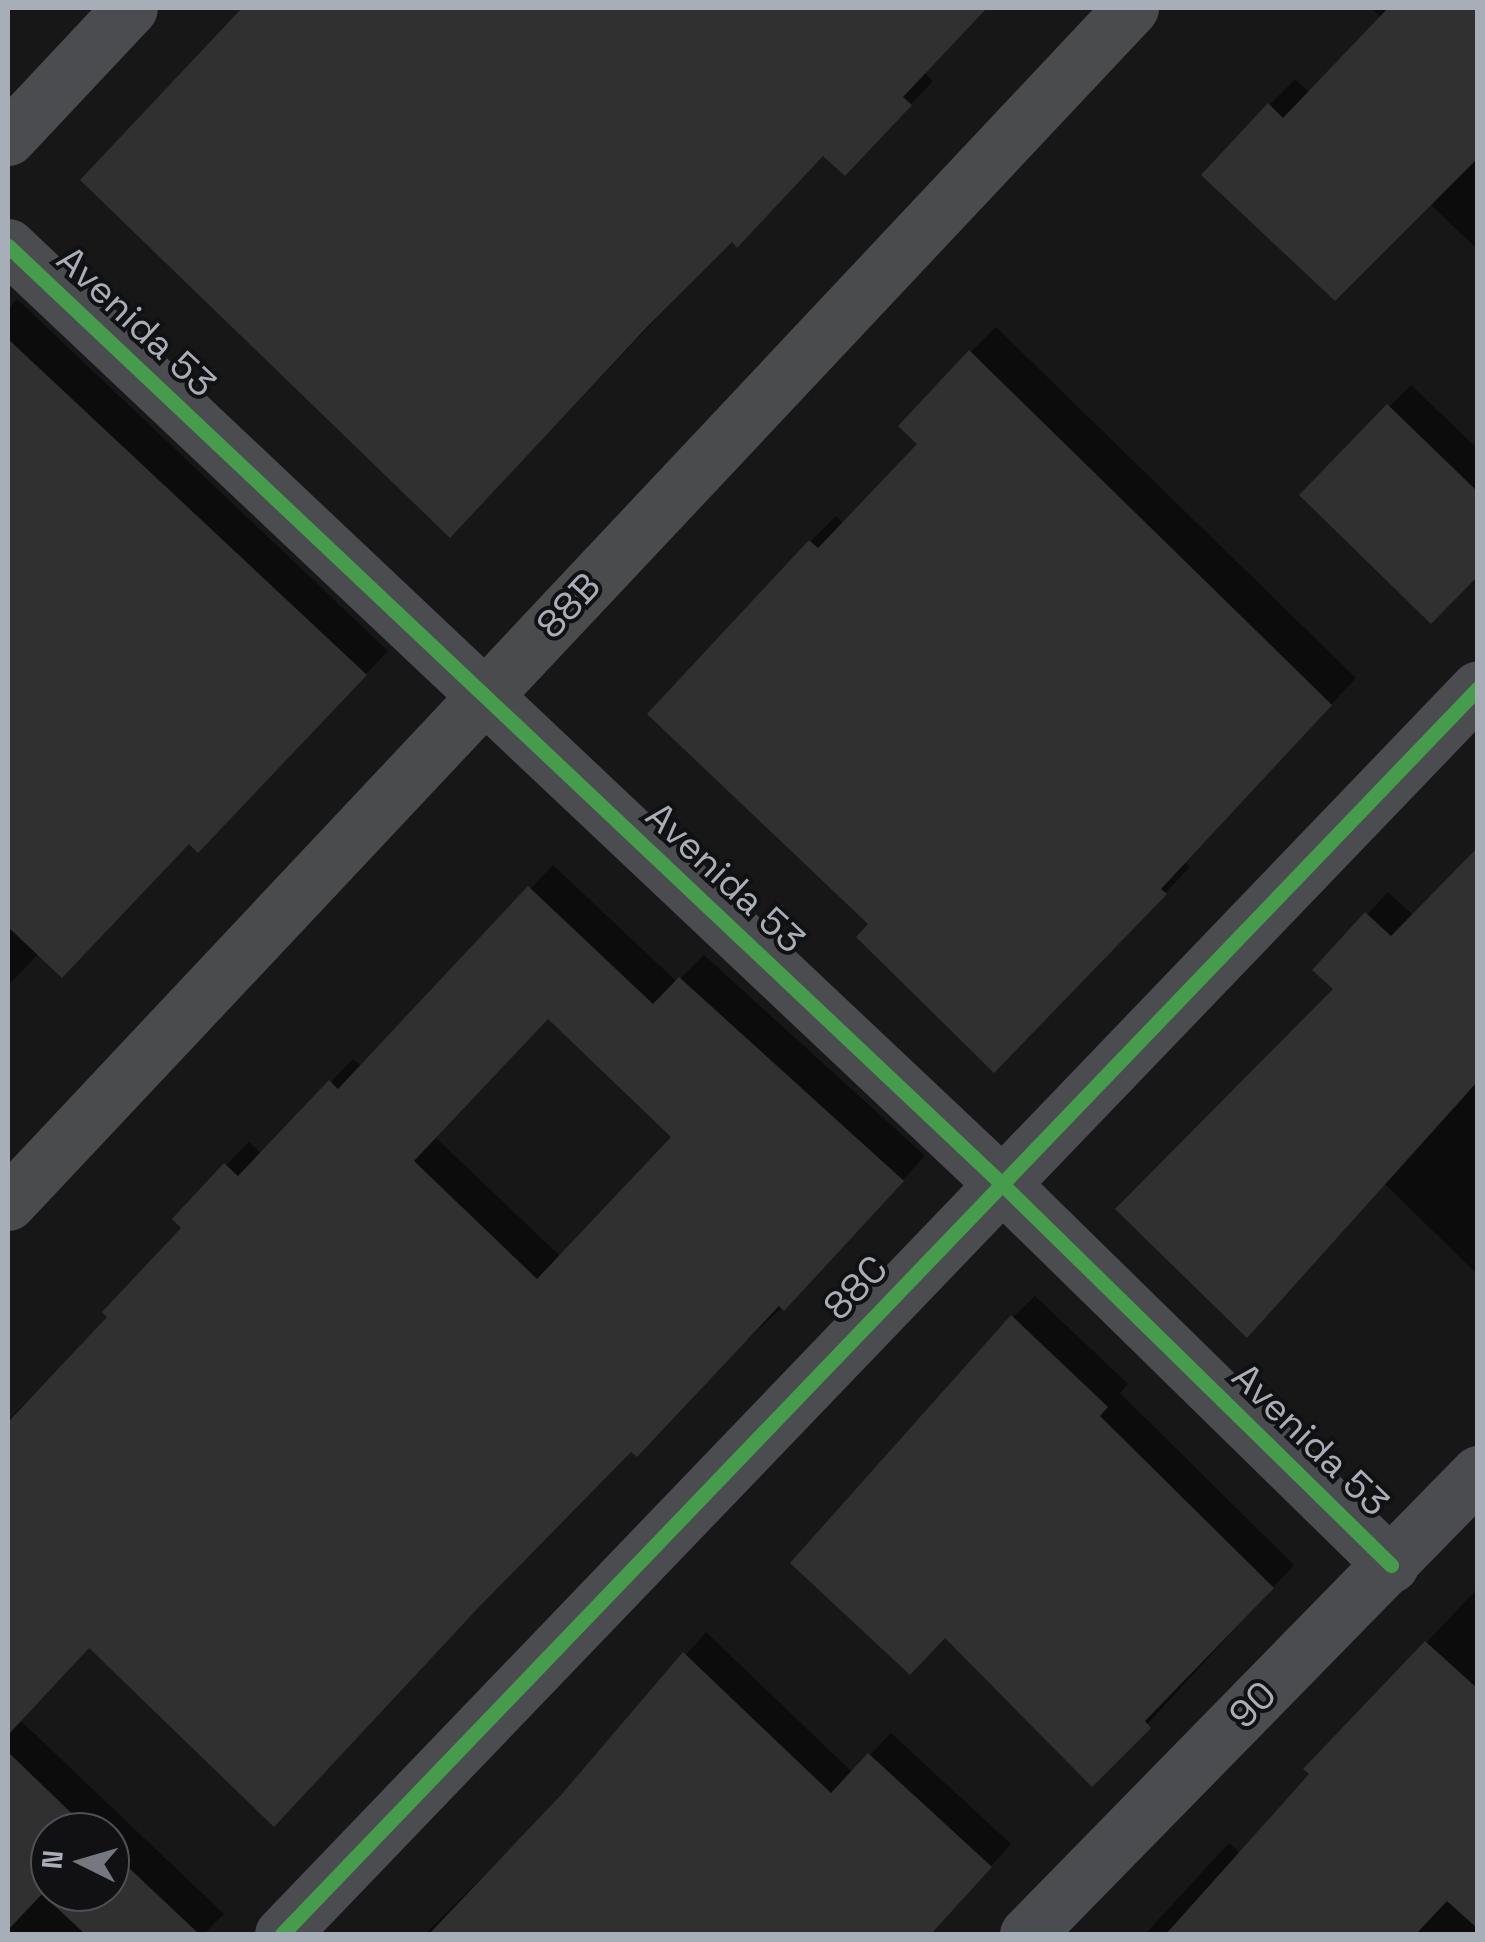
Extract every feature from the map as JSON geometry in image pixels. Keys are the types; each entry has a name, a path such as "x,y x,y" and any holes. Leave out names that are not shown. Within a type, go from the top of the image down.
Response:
{"street":[{"path":"12,122 130,8"},
{"name":"88B","path":"8,1203 1130,8"},
{"name":"Avenida 53","path":"8,246 1001,1183 1391,1564"},
{"name":"88C","path":"282,1934 1478,688"},
{"name":"90","path":"1027,1934 1478,1473"}],"building":[{"path":"242,8 987,8 903,97 912,105 845,176 823,156 737,248 732,242 648,326 450,538 80,180"},
{"path":"1388,8 1478,8 1478,158 1335,301 1201,175 1268,103 1283,118"},
{"path":"8,339 367,675 198,853 189,844 62,978 8,927"},
{"path":"969,350 1332,705 1161,889 1167,894 994,1073 856,937 868,924 647,714 809,540 818,548 917,444 898,426"},
{"path":"1387,404 1478,492 1478,576 1431,624 1299,495"},
{"path":"1478,847 1478,1081 1247,1338 1115,1209 1333,989 1312,970 1365,912 1391,936"},
{"path":"528,886 653,1004 679,977 904,1181 784,1311 779,1306 637,1457 631,1452 478,1608 274,1827 89,1648 8,1735 8,1422 107,1317 102,1312 181,1228 172,1219 224,1163 238,1176 329,1080 338,1089","holes":["548,1019 671,1137 537,1279 414,1161"]},
{"path":"1011,1315 1108,1407 1100,1416 1274,1588 1145,1721 1151,1728 1092,1787 945,1638 910,1675 790,1563"},
{"path":"1425,1641 1478,1689 1478,1929 1447,1901 1416,1934 1166,1934 1309,1774 1303,1769"},
{"path":"683,1652 831,1793 868,1753 992,1867 931,1934 429,1934 561,1795"},
{"path":"8,1752 70,1812 30,1812 30,1907 8,1930"},
{"path":"130,1869 199,1934 85,1934 61,1912 130,1912"}],"cycle path":[{"path":"8,246 1001,1183 1391,1565"},
{"path":"282,1934 1478,688"}]}
